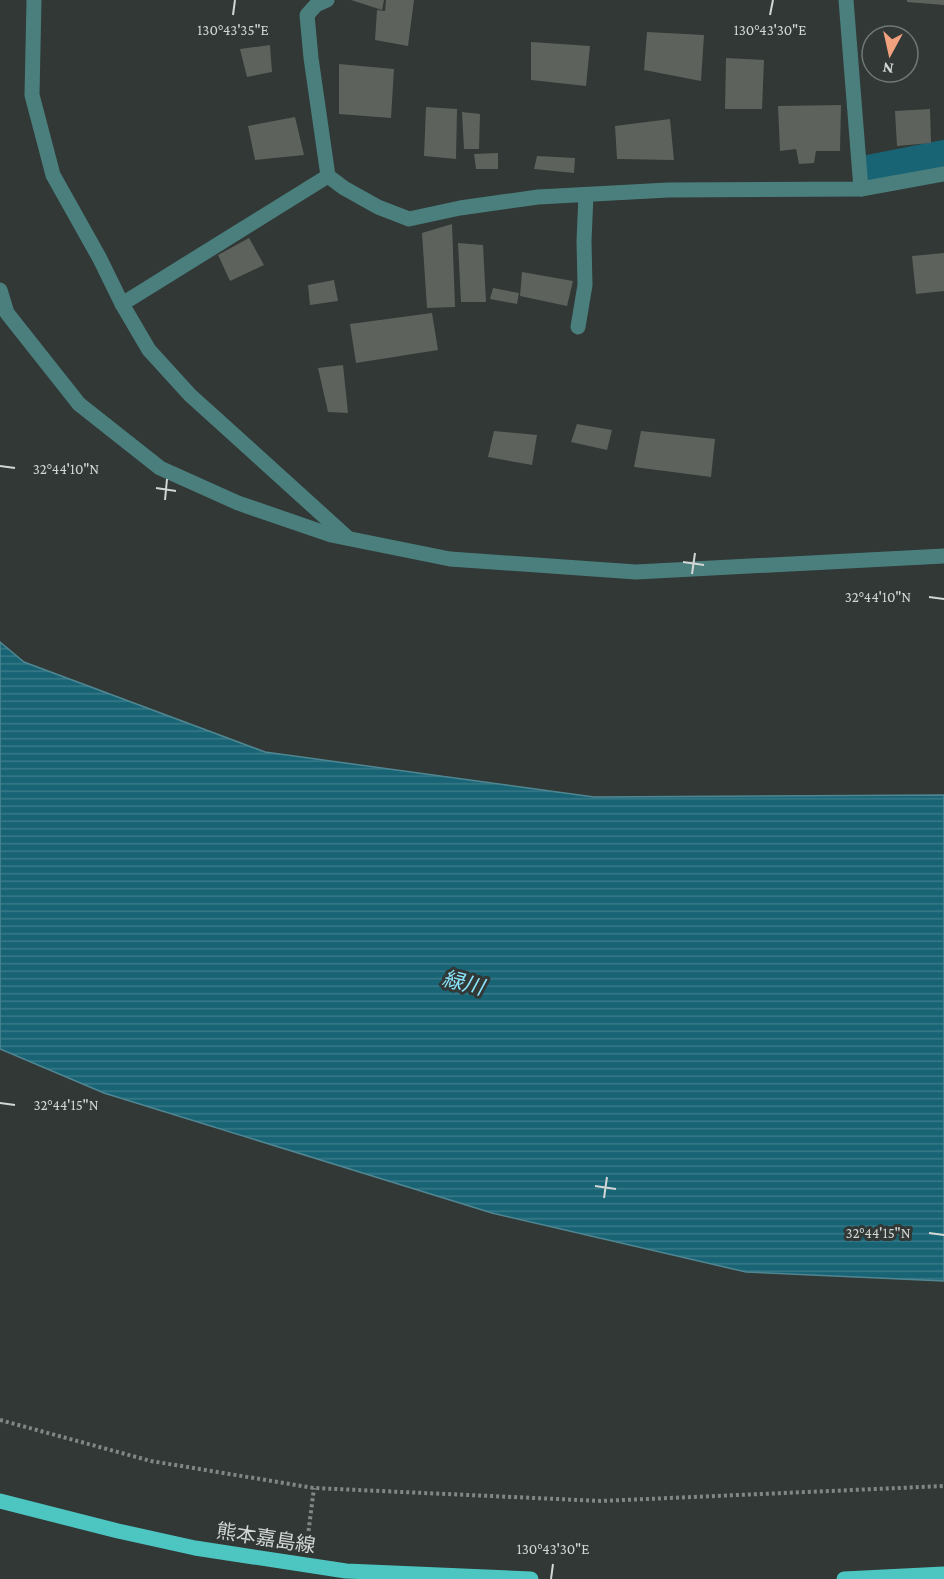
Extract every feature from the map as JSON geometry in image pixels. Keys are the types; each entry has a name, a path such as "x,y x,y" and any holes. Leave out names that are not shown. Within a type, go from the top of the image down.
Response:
{"main road":[{"name":"熊本嘉島線","path":"0,1500 118,1531 195,1548 304,1565 346,1571 531,1579"},
{"path":"844,1579 944,1574"}],"street":[{"path":"34,0 32,95 52,175 100,259 122,304 149,350 190,395 349,539"},
{"path":"327,0 316,5 307,15 328,176 378,207 409,219 460,208 538,197 668,190 861,189 944,174"},
{"path":"846,0 861,189"},
{"path":"122,304 328,176"},
{"path":"578,327 585,285 586,195"},
{"path":"0,290 7,313 79,404 160,468 238,503 332,535 450,559 636,572 944,556"}],"path":[{"path":"0,1420 151,1461 315,1488 601,1501 944,1486"},
{"path":"304,1565 315,1488"}],"water":[{"name":"緑川","path":"0,642 24,662 265,752 594,797 944,795 944,1281 746,1272 492,1213 104,1093 0,1049"}],"building":[{"path":"351,0 384,0 382,10"},
{"path":"386,0 414,0 408,46 375,40 377,10 385,11"},
{"path":"907,0 944,0 944,5 907,2"},
{"path":"647,32 704,35 701,81 644,70"},
{"path":"531,42 590,46 586,86 531,80"},
{"path":"270,45 272,72 247,77 240,49"},
{"path":"726,58 764,60 762,109 725,109"},
{"path":"339,64 394,69 391,118 339,114"},
{"path":"841,105 840,151 816,151 814,163 799,164 796,149 780,151 778,106"},
{"path":"426,107 457,109 456,159 424,156"},
{"path":"930,109 931,143 897,146 895,111"},
{"path":"462,112 480,114 479,149 464,149"},
{"path":"295,117 304,155 255,160 248,126"},
{"path":"670,119 674,160 617,159 615,126"},
{"path":"498,153 498,169 476,169 474,154"},
{"path":"537,156 575,158 574,173 534,169"},
{"path":"452,224 455,307 427,308 422,233"},
{"path":"249,238 264,265 230,281 218,255"},
{"path":"458,243 483,245 486,302 461,302"},
{"path":"944,253 944,291 916,294 912,256"},
{"path":"522,272 573,281 567,306 520,296"},
{"path":"334,280 338,301 310,305 308,285"},
{"path":"493,288 519,293 517,304 490,299"},
{"path":"432,313 438,350 356,363 350,324"},
{"path":"343,365 348,413 328,412 318,368"},
{"path":"577,424 612,430 607,450 571,442"},
{"path":"494,431 537,435 532,465 488,457"},
{"path":"641,431 715,439 711,477 634,467"}],"waterway":[{"path":"868,169 944,154"}]}
